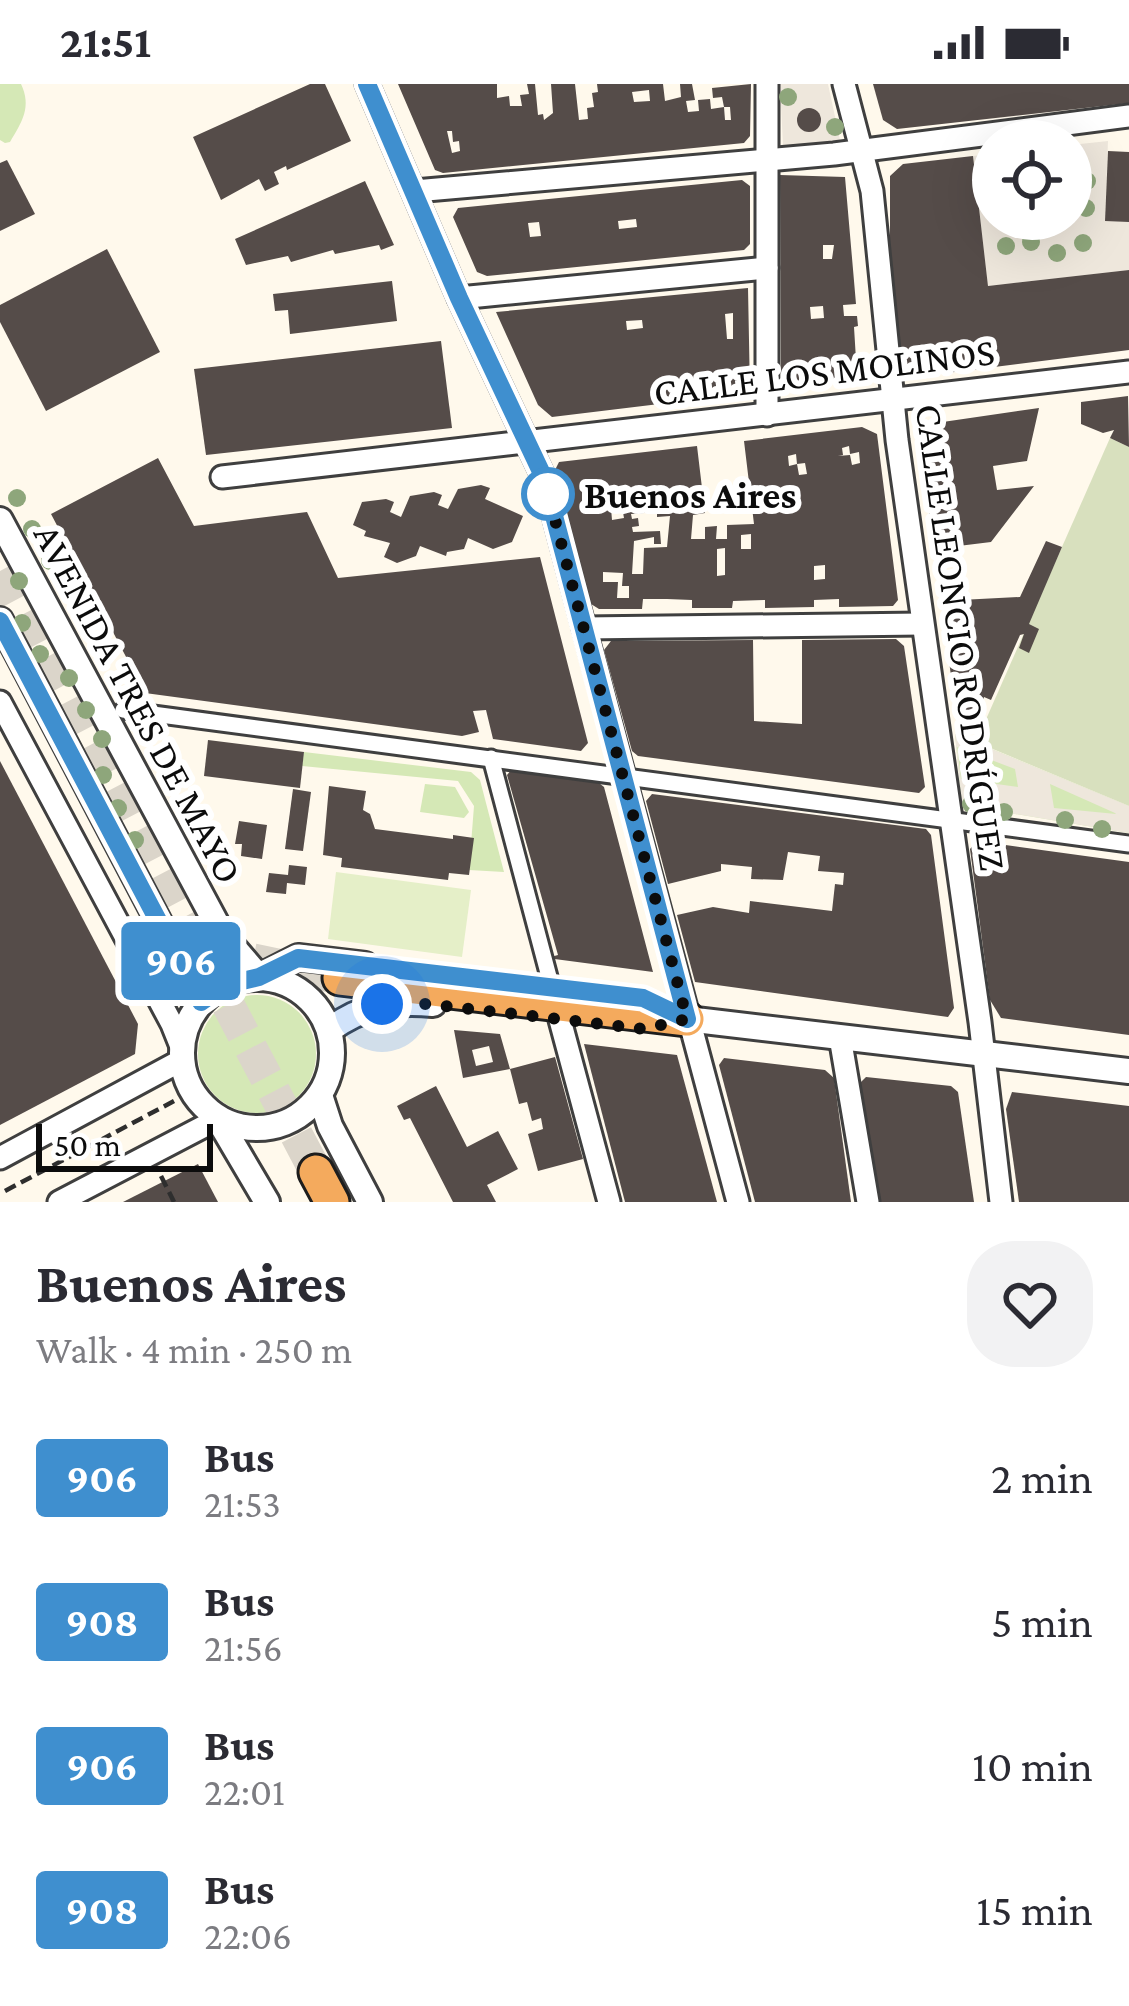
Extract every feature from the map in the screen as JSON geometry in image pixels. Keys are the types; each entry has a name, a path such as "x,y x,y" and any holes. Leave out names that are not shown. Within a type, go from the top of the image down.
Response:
{"highway":[{"path":"340,978 687,1019"},
{"path":"316,1172 332,1202"}],"street":[{"path":"368,84 459,298 544,478 738,1202"},
{"path":"767,84 767,415"},
{"name":"CALLE LEONCIO RODRÍGUEZ","path":"844,84 872,190 892,400 1001,1202"},
{"path":"415,191 862,151 1129,116"},
{"path":"459,298 766,268"},
{"name":"CALLE LOS MOLINOS","path":"223,477 1129,372"},
{"name":"AVENIDA TRES DE MAYO","path":"0,520 222,934 259,977"},
{"path":"0,620 201,1002"},
{"path":"584,628 922,624"},
{"path":"0,702 172,1024 193,1093 218,1119 267,1202"},
{"path":"123,710 1129,844"},
{"path":"491,758 552,988"},
{"path":"1,1157 182,1054 188,1022 201,1002 225,985 259,977 298,958 643,998 687,1019 1129,1071"},
{"path":"59,1202 218,1119 246,1128 275,1127 305,1112 320,1095 332,1064 329,1030 319,1010 296,988 259,977"},
{"path":"329,1030 364,1009 395,1002 644,1029 687,1019"},
{"path":"560,1020 609,1202"},
{"path":"840,1037 868,1202"},
{"path":"320,1095 330,1126 370,1202"}],"path":[{"path":"4,1191 174,1101"},
{"path":"161,1175 174,1202"}],"green space":[{"path":"0,84 21,84 26,100 22,121 5,143 0,140"},
{"path":"1110,438 1129,447 1129,806 976,742"},
{"path":"955,734 1129,806 1129,833 962,805"},
{"path":"304,752 471,772 480,780 504,872 469,870 474,806 458,781 302,766"},
{"path":"425,784 455,787 469,812 464,818 420,812"},
{"path":"336,872 471,890 462,957 328,939"},
{"path":"257,995 290,1005 306,1021 316,1054 306,1087 290,1103 257,1113 224,1103 208,1087 198,1054 208,1021 224,1005"}],"shaded area":[{"path":"780,84 828,84 840,140 783,146"},
{"path":"1108,141 1105,220 1129,222 1129,270 988,286 983,240 1092,240 1092,143"},
{"path":"955,734 1129,806 1129,833 962,805","holes":["957,747 1015,769 1018,787 961,779","1050,784 1115,813 1116,814 1054,808"]}],"building":[{"path":"310,84 325,84 351,141 274,172 279,184 265,191 259,179 221,200 193,137"},
{"path":"398,84 497,84 497,98 509,96 510,106 522,106 520,95 529,94 527,84 535,84 538,115 543,114 544,120 553,113 551,84 575,84 579,120 588,119 587,108 594,107 592,93 598,92 597,84 663,84 665,101 681,97 680,84 692,84 695,100 686,101 688,112 699,111 698,100 710,99 711,109 724,107 722,97 713,98 712,88 751,84 750,136 744,143 443,173 435,170","holes":["649,90 650,101 634,102 632,92","447,131 452,131 453,142 459,141 460,151 452,153"]},
{"path":"873,84 1129,84 1129,103 897,129 883,120"},
{"path":"809,108 821,120 809,132 797,120"},
{"path":"1108,151 1129,152 1129,222 1105,221"},
{"path":"972,156 972,240 983,240 988,286 1129,270 1129,350 915,377 911,371 890,370 890,176 903,164"},
{"path":"7,160 35,214 0,231 0,163"},
{"path":"780,175 845,177 856,304 843,305 844,316 857,316 857,376 789,384 781,380","holes":["823,245 834,245 832,259 823,259","823,306 824,318 811,319 810,307"]},
{"path":"742,180 750,186 750,244 744,250 487,276 477,272 453,217 458,208","holes":["636,219 637,227 619,229 618,221","539,222 541,236 530,237 528,223"]},
{"path":"365,181 394,245 246,265 235,239"},
{"path":"107,249 160,352 46,411 0,322 0,305"},
{"path":"392,281 397,321 290,334 288,310 275,311 273,294"},
{"path":"748,288 750,393 552,417 538,405 496,312","holes":["733,313 733,339 727,339 725,314","642,320 643,328 627,330 626,321"]},
{"path":"441,341 452,428 206,455 194,369"},
{"path":"1128,396 1129,447 1110,438 1114,430 1103,433 1081,424 1081,402"},
{"path":"1039,408 1027,461 993,466 997,490 1034,486 991,542 934,549 918,434 929,424"},
{"path":"862,427 877,434 898,600 893,606 839,607 839,599 814,600 814,607 765,608 765,600 733,601 732,608 692,608 692,600 667,599 643,599 642,609 599,609 591,604 555,470 559,462 697,446 705,513 693,515 691,539 705,539 705,527 717,526 716,539 727,539 727,525 754,524 744,441","holes":["849,446 850,454 859,452 860,463 852,465 850,455 838,456 843,455 842,448","622,507 624,518 612,520 611,508","631,514 670,516 667,547 644,548 643,574 632,574 634,541 654,537 654,544 661,544 660,531 633,532 632,527 639,526 638,518 632,519","751,534 751,549 741,549 741,535","725,548 725,575 717,576 717,549","825,565 825,579 814,580 814,566","603,572 623,573 622,586 629,586 629,598 617,598 618,582 603,582"]},
{"path":"158,458 194,526 307,512 338,578 540,557 588,743 581,751 493,739 486,710 473,711 479,732 462,736 145,693 51,514"},
{"path":"490,488 485,499 523,516 512,542 493,549 468,538 464,549 446,556 420,546 416,556 397,563 384,557 390,543 364,536 366,531 353,525 362,502 394,502 390,512 401,517 410,496 434,492 442,495 438,505 448,509 458,489"},
{"path":"1046,541 1062,547 1029,624 1039,629 1029,653 1019,648 1024,634 1020,635 991,700 984,697 981,709 986,711 978,728 969,725 966,738 959,736 941,601 1020,597"},
{"path":"896,639 904,646 925,787 919,793 638,756 632,751 604,650 611,641 753,640 754,721 802,724 802,640"},
{"path":"208,740 304,752 300,788 204,776"},
{"path":"0,761 138,1024 135,1054 0,1125"},
{"path":"513,768 594,779 604,787 653,972 547,958 558,955 507,775"},
{"path":"329,786 366,791 363,810 370,814 375,829 474,838 469,875 449,873 448,880 341,867 342,858 323,855"},
{"path":"293,789 311,792 303,851 285,849"},
{"path":"652,794 926,829 931,835 954,1008 948,1017 695,982 677,915 713,907 749,913 750,901 832,911 835,884 843,885 844,873 818,871 820,856 788,852 783,880 751,879 752,867 721,864 721,871 668,884 646,801"},
{"path":"239,821 267,825 262,859 241,856 242,844 235,844"},
{"path":"977,841 1129,862 1129,1035 1001,1018 990,1000 970,849"},
{"path":"289,865 307,867 305,885 287,883 286,894 266,892 269,873 288,875"},
{"path":"454,1030 500,1034 510,1069 463,1078","holes":["489,1046 493,1062 476,1066 472,1050"]},
{"path":"584,1044 677,1055 717,1202 625,1202"},
{"path":"555,1057 583,1159 538,1171 528,1134 543,1129 541,1118 532,1121 527,1102 519,1104 510,1069"},
{"path":"724,1058 825,1070 834,1078 851,1202 755,1202 719,1065"},
{"path":"866,1077 951,1086 958,1092 974,1202 880,1202 860,1083"},
{"path":"436,1086 467,1147 498,1131 518,1169 487,1185 496,1202 453,1202 410,1118 404,1120 397,1106"},
{"path":"1012,1092 1129,1106 1129,1202 1019,1202 1006,1109"},
{"path":"198,1164 218,1202 123,1202"}],"tunnel":[{"path":"0,571 316,1172"},
{"path":"253,960 340,978"}],"bus line":[{"name":"906","path":"0,621 201,1002 225,985 259,977 298,958 643,998 687,1019 544,478 459,298 367,84"}],"place":[{"name":"Buenos Aires","path":"548,494"}],"route":[{"path":"382,1004 428,1004 644,1029 687,1019 544,478 548,494"}]}
